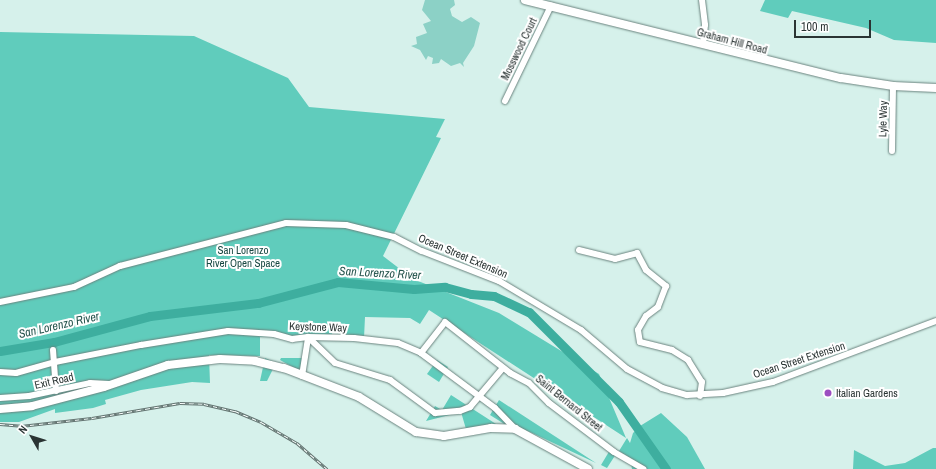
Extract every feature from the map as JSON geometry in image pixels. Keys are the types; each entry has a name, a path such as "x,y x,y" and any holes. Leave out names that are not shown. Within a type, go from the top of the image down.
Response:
{"main road":[{"name":"Graham Hill Road","path":"525,0 841,78 893,86 936,88"},
{"path":"0,410 32,406 168,366 220,359 271,364 368,401 407,428 424,434 444,436 491,428 515,429 588,469"}],"street":[{"path":"702,0 705,25 703,44"},
{"name":"Mosswood Court","path":"505,101 551,6"},
{"name":"Lyle Way","path":"892,151 893,86"},
{"name":"Ocean Street Extension","path":"0,302 74,287 120,266 286,223 346,225 394,236 422,251 499,281 581,330 627,369 662,388 687,396 700,396 773,382 936,321"},
{"path":"579,250 615,259 637,253 646,270 666,286 658,307 646,316 638,330 640,342 672,350 688,360 702,382 700,396"},
{"name":"Saint Bernard Street","path":"421,353 445,322 503,368 529,383 549,403 614,452 643,469"},
{"name":"Keystone Way","path":"0,372 16,373 55,362 228,331 274,334 292,339 308,337 398,343 421,353 479,398 495,408 515,429"},
{"path":"308,337 335,363 390,380 435,413 460,411 470,407 503,368"},
{"path":"302,376 308,337"},
{"path":"53,350 56,390"},
{"name":"Exit Road","path":"0,398 29,396 90,383 111,384"}],"shaded area":[{"path":"425,0 454,0 455,5 450,9 452,16 462,22 471,17 480,23 474,46 463,63 464,67 460,63 451,66 441,59 439,63 432,64 433,58 428,56 426,60 420,50 411,46 417,44 416,37 427,33 423,24 431,21 422,10"}],"green space":[{"path":"765,0 936,0 936,43 894,40 866,28 792,11 788,18 760,11"},
{"name":"San Lorenzo River Open Space","path":"0,32 194,36 288,78 309,107 445,119 436,137 441,138 383,256 413,279 499,313 599,374 626,438 429,310 420,324 410,318 365,317 364,338 341,337 341,322 332,322 332,337 260,337 260,356 209,355 210,383 192,382 141,390 105,400 106,404 93,408 55,413 55,409 19,422 0,422"},
{"path":"265,358 276,363 267,381 260,381"},
{"path":"281,358 303,358 300,371 280,360"},
{"path":"437,360 448,367 439,382 427,374"},
{"path":"451,395 496,424 466,429 461,412 426,421 435,406 442,410"},
{"path":"499,400 596,463 530,432 506,425 490,415"},
{"path":"661,413 687,437 705,469 632,469 630,458 619,451 627,438 630,443 633,433 640,426"},
{"path":"933,448 936,448 936,469 853,469 854,450 885,466 905,463"},
{"path":"610,450 616,454 607,468 601,465"}],"waterway":[{"name":"San Lorenzo River","path":"0,351 54,342 150,316 258,303 338,282 414,289 445,287 471,294 494,296 529,312 619,402 666,469"}],"railway":[{"path":"0,424 21,426 92,418 180,403 204,404 235,411 261,422 297,443 327,469"}],"place":[{"name":"Italian Gardens","path":"828,393"}]}
